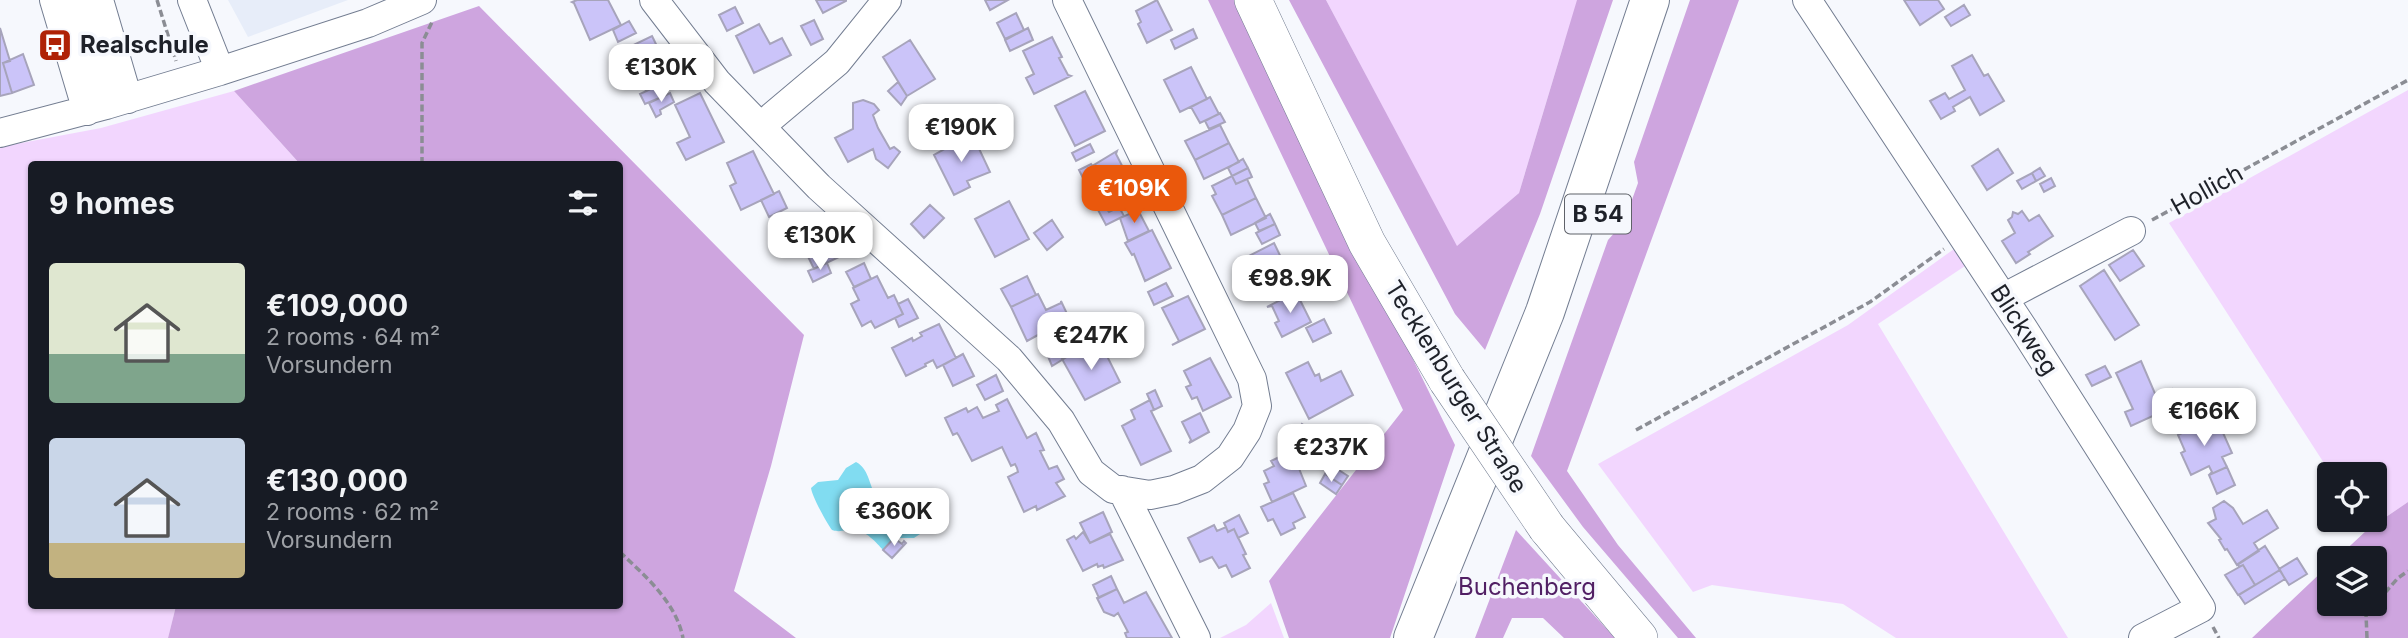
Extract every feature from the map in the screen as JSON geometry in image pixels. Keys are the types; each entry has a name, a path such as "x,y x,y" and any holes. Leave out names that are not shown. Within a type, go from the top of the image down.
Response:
{"highway":[{"name":"B 54","path":"1413,638 1545,312 1650,0"},
{"name":"B 54","path":"1437,638 1563,321 1669,0"}],"main road":[{"name":"Tecklenburger Straße","path":"1253,0 1367,243 1447,380 1547,528 1639,638"}],"street":[{"path":"54,0 107,105"},
{"path":"76,0 107,105"},
{"path":"99,0 107,105"},
{"path":"192,0 220,71"},
{"path":"654,0 718,82 829,196 1009,359 1061,421 1091,472 1114,489 1150,495 1174,490 1202,479 1230,457 1247,430 1257,406 1252,379 1246,366 1067,0"},
{"path":"761,126 837,62 887,0"},
{"name":"Blickweg","path":"1807,0 2003,298 2201,608 2143,638"},
{"path":"0,134 182,83 429,5"},
{"path":"2003,298 2131,232"},
{"path":"1122,490 1196,638"}],"path":[{"path":"157,0 182,83"},
{"path":"422,161 422,43 429,5"},
{"name":"Hollich","path":"2131,232 2408,80"},
{"path":"1636,430 1870,302 1962,235"},
{"path":"623,555 659,590 681,626 683,638"},
{"path":"2367,638 2366,614 2398,578 2408,571"}],"shaded area":[{"path":"228,0 348,0 248,37"},
{"path":"1326,0 1593,0 1564,43 1519,193 1457,247"},
{"path":"2408,90 2408,502 2387,516 2387,462 2323,462 2169,223"},
{"path":"234,91 297,161 28,161 28,609 175,609 168,638 0,638 0,147 101,128"},
{"path":"1954,249 1965,266 1878,324 2068,638 1896,638 1843,604 1712,585 1693,592 1598,464 1848,325"},
{"path":"1271,603 1284,638 1220,638 1246,625"}],"green space":[{"path":"1208,0 1237,0 1455,445 1390,638 1289,638 1269,581 1403,410"},
{"path":"1289,0 1326,0 1457,246 1519,193 1577,0 1613,0 1540,214 1485,350 1455,314"},
{"path":"1690,0 1739,0 1567,471 1618,545 1696,638 1678,638 1583,527 1531,456 1608,240 1624,222 1638,183 1634,162"},
{"path":"479,6 804,335 771,466 734,591 796,638 168,638 175,609 623,609 623,161 297,161 234,91"},
{"path":"2408,502 2408,638 2252,638 2317,576 2317,616 2387,616 2387,546 2350,546 2365,532 2387,532 2387,516"},
{"name":"Buchenberg","path":"1516,530 1615,638 1564,638 1543,618 1512,618 1503,638 1475,638"}],"water":[{"path":"856,462 867,474 879,500 916,520 923,532 914,538 894,538 883,550 863,532 832,530 811,488 818,482 838,480 846,468"}],"building":[{"path":"608,0 621,25 590,40 572,2"},
{"path":"816,0 846,0 846,1 823,13"},
{"path":"985,0 1008,0 990,10"},
{"path":"1157,0 1172,30 1147,43 1138,24 1141,22 1136,11"},
{"path":"1904,0 1938,0 1944,9 1920,25"},
{"path":"1964,5 1970,15 1951,26 1945,17"},
{"path":"735,7 743,23 727,31 719,15"},
{"path":"1016,13 1024,30 1005,39 997,23"},
{"path":"814,20 823,39 811,45 801,26"},
{"path":"629,21 636,33 618,42 613,30"},
{"path":"759,24 770,44 782,38 791,55 754,73 736,36"},
{"path":"0,28 10,61 3,63 12,93 0,96"},
{"path":"1028,28 1033,40 1010,51 1005,40"},
{"path":"1193,29 1197,38 1175,49 1171,40"},
{"path":"652,36 673,79 646,91 636,64 629,68 621,51"},
{"path":"1052,37 1062,57 1059,58 1071,76 1034,94 1026,78 1034,74 1023,51"},
{"path":"910,40 935,79 907,96 883,57"},
{"path":"23,54 34,85 12,93 3,63"},
{"path":"1972,55 1984,76 1988,74 2004,101 1980,115 1970,97 1953,107 1955,111 1941,119 1930,101 1945,93 1949,99 1965,90 1952,66"},
{"path":"1191,67 1207,99 1180,112 1164,80"},
{"path":"898,82 907,96 901,105 888,91"},
{"path":"659,85 664,96 645,104 640,94"},
{"path":"1085,91 1105,131 1075,146 1055,106"},
{"path":"670,93 674,102 660,110 661,114 656,117 649,103"},
{"path":"700,93 724,142 686,160 677,143 690,137 675,105"},
{"path":"1210,97 1219,114 1200,123 1191,107"},
{"path":"863,100 874,104 879,110 873,115 878,128 890,149 894,147 900,152 888,168 876,159 873,149 848,162 835,138 853,129 853,103"},
{"path":"1220,113 1225,122 1209,129 1205,121"},
{"path":"930,116 940,125 930,136 920,126"},
{"path":"1220,125 1229,143 1195,160 1185,141"},
{"path":"958,137 963,146 975,140 990,172 967,181 970,187 954,195 934,155 948,147 946,143"},
{"path":"1229,143 1239,162 1204,179 1195,160"},
{"path":"1090,144 1094,152 1076,161 1072,153"},
{"path":"1998,149 2013,173 1987,190 1972,166"},
{"path":"753,151 774,194 741,210 730,186 736,183 727,163"},
{"path":"1117,151 1116,154 1135,191 1105,206 1092,180 1086,184 1079,170 1091,164 1092,166"},
{"path":"1243,159 1248,168 1232,176 1228,168"},
{"path":"1248,168 1252,177 1236,184 1232,176"},
{"path":"2040,168 2045,176 2036,181 2032,173"},
{"path":"2032,173 2036,181 2022,189 2017,181"},
{"path":"1232,176 1236,184 1247,179 1256,198 1222,215 1212,196 1216,194 1212,186"},
{"path":"2051,178 2055,186 2044,192 2040,184"},
{"path":"779,191 787,208 769,217 761,200"},
{"path":"1256,198 1266,218 1231,235 1222,215"},
{"path":"1009,201 1029,239 995,257 975,219"},
{"path":"930,205 944,218 924,238 911,224"},
{"path":"1104,205 1109,212 1119,207 1124,216 1106,225 1097,208"},
{"path":"1138,210 1149,231 1128,241 1120,218"},
{"path":"2022,211 2029,221 2039,215 2053,236 2016,263 2002,241 2015,233 2008,220 2013,212 2018,214"},
{"path":"1270,214 1275,224 1259,231 1255,223"},
{"path":"1052,220 1063,237 1047,250 1034,233"},
{"path":"825,223 841,256 814,269 798,236"},
{"path":"1275,224 1280,235 1262,244 1256,233"},
{"path":"1152,230 1171,268 1145,281 1134,254 1132,255 1125,243"},
{"path":"1274,243 1289,274 1258,289 1250,273 1254,271 1248,258 1243,259"},
{"path":"2133,250 2144,266 2120,281 2109,265"},
{"path":"827,263 831,273 813,282 808,271"},
{"path":"864,263 871,279 854,287 846,272"},
{"path":"2104,270 2139,325 2115,340 2080,286"},
{"path":"877,276 888,298 894,295 903,314 875,328 871,321 862,326 851,304 859,300 853,288"},
{"path":"1027,276 1036,295 1011,307 1001,289"},
{"path":"1166,283 1173,296 1154,305 1148,292"},
{"path":"1296,292 1311,322 1282,337 1275,323 1279,321 1272,306 1267,307"},
{"path":"1038,294 1046,310 1061,301 1069,318 1027,341 1011,307"},
{"path":"1188,296 1205,329 1172,345 1179,341 1162,308"},
{"path":"908,299 918,318 899,327 895,318 903,314 898,304"},
{"path":"1324,319 1331,333 1313,342 1306,328"},
{"path":"939,324 956,358 937,368 933,360 906,376 892,348 912,338 913,341 922,336 920,333"},
{"path":"1060,335 1065,345 1047,354 1042,344"},
{"path":"1065,345 1070,355 1052,366 1047,354"},
{"path":"1089,345 1094,355 1104,350 1120,382 1085,400 1062,359"},
{"path":"963,354 974,376 953,386 943,365"},
{"path":"1210,358 1231,397 1203,411 1197,397 1192,399 1186,387 1191,385 1184,371"},
{"path":"2141,361 2156,396 2172,389 2179,404 2131,426 2125,412 2133,409 2116,373"},
{"path":"1308,362 1315,376 1319,374 1321,381 1341,371 1353,395 1309,419 1286,373"},
{"path":"2105,366 2111,377 2092,386 2086,375"},
{"path":"996,375 1003,391 985,400 977,385"},
{"path":"1155,390 1162,406 1154,410 1147,394"},
{"path":"1007,399 1027,438 1036,433 1044,450 1040,451 1049,469 1057,466 1064,479 1056,483 1065,496 1037,510 1036,506 1024,512 1008,477 1018,472 1017,468 1015,464 1011,466 1002,447 972,461 959,436 957,433 953,435 945,418 966,408 968,412 977,407 983,418 999,411 996,405"},
{"path":"1150,400 1154,410 1151,411 1171,451 1141,465 1122,426 1135,419 1131,410"},
{"path":"1200,413 1209,432 1189,443 1191,440 1182,422"},
{"path":"2207,420 2211,430 2220,426 2232,453 2222,457 2227,467 2209,475 2212,472 2209,466 2191,475 2181,453 2185,451 2178,435"},
{"path":"1302,424 1319,435 1309,451 1292,439"},
{"path":"1292,451 1306,486 1272,502 1264,484 1269,482 1264,471 1274,466 1271,461"},
{"path":"1331,465 1348,476 1342,485 1325,474"},
{"path":"2227,467 2235,485 2217,494 2209,475"},
{"path":"1325,474 1342,485 1336,494 1320,483"},
{"path":"1293,493 1305,517 1293,523 1295,528 1281,535 1273,519 1268,521 1261,507"},
{"path":"2224,501 2233,508 2243,524 2267,510 2278,528 2254,543 2259,551 2237,565 2208,523 2216,519 2213,508"},
{"path":"1103,512 1112,532 1090,543 1080,523"},
{"path":"1239,515 1248,533 1238,538 1234,529 1228,532 1224,523"},
{"path":"1214,525 1217,531 1226,527 1228,532 1234,529 1250,568 1232,577 1226,565 1219,568 1212,557 1200,562 1188,538"},
{"path":"1083,532 1090,543 1110,534 1123,560 1104,568 1103,565 1098,567 1097,564 1083,571 1067,540 1074,536 1076,539"},
{"path":"894,538 902,544 904,541 906,543 892,558 883,550"},
{"path":"2265,546 2280,570 2255,585 2243,565 2239,567 2238,564"},
{"path":"2297,558 2307,574 2289,585 2279,569"},
{"path":"2243,565 2255,585 2238,595 2225,575"},
{"path":"2280,570 2285,579 2245,604 2239,595"},
{"path":"1111,576 1117,589 1099,598 1093,585"},
{"path":"1117,589 1124,603 1146,592 1172,638 1127,638 1125,633 1128,632 1118,613 1114,616 1104,612 1097,598"}],"place":[{"name":"Realschule","path":"55,45"}]}
